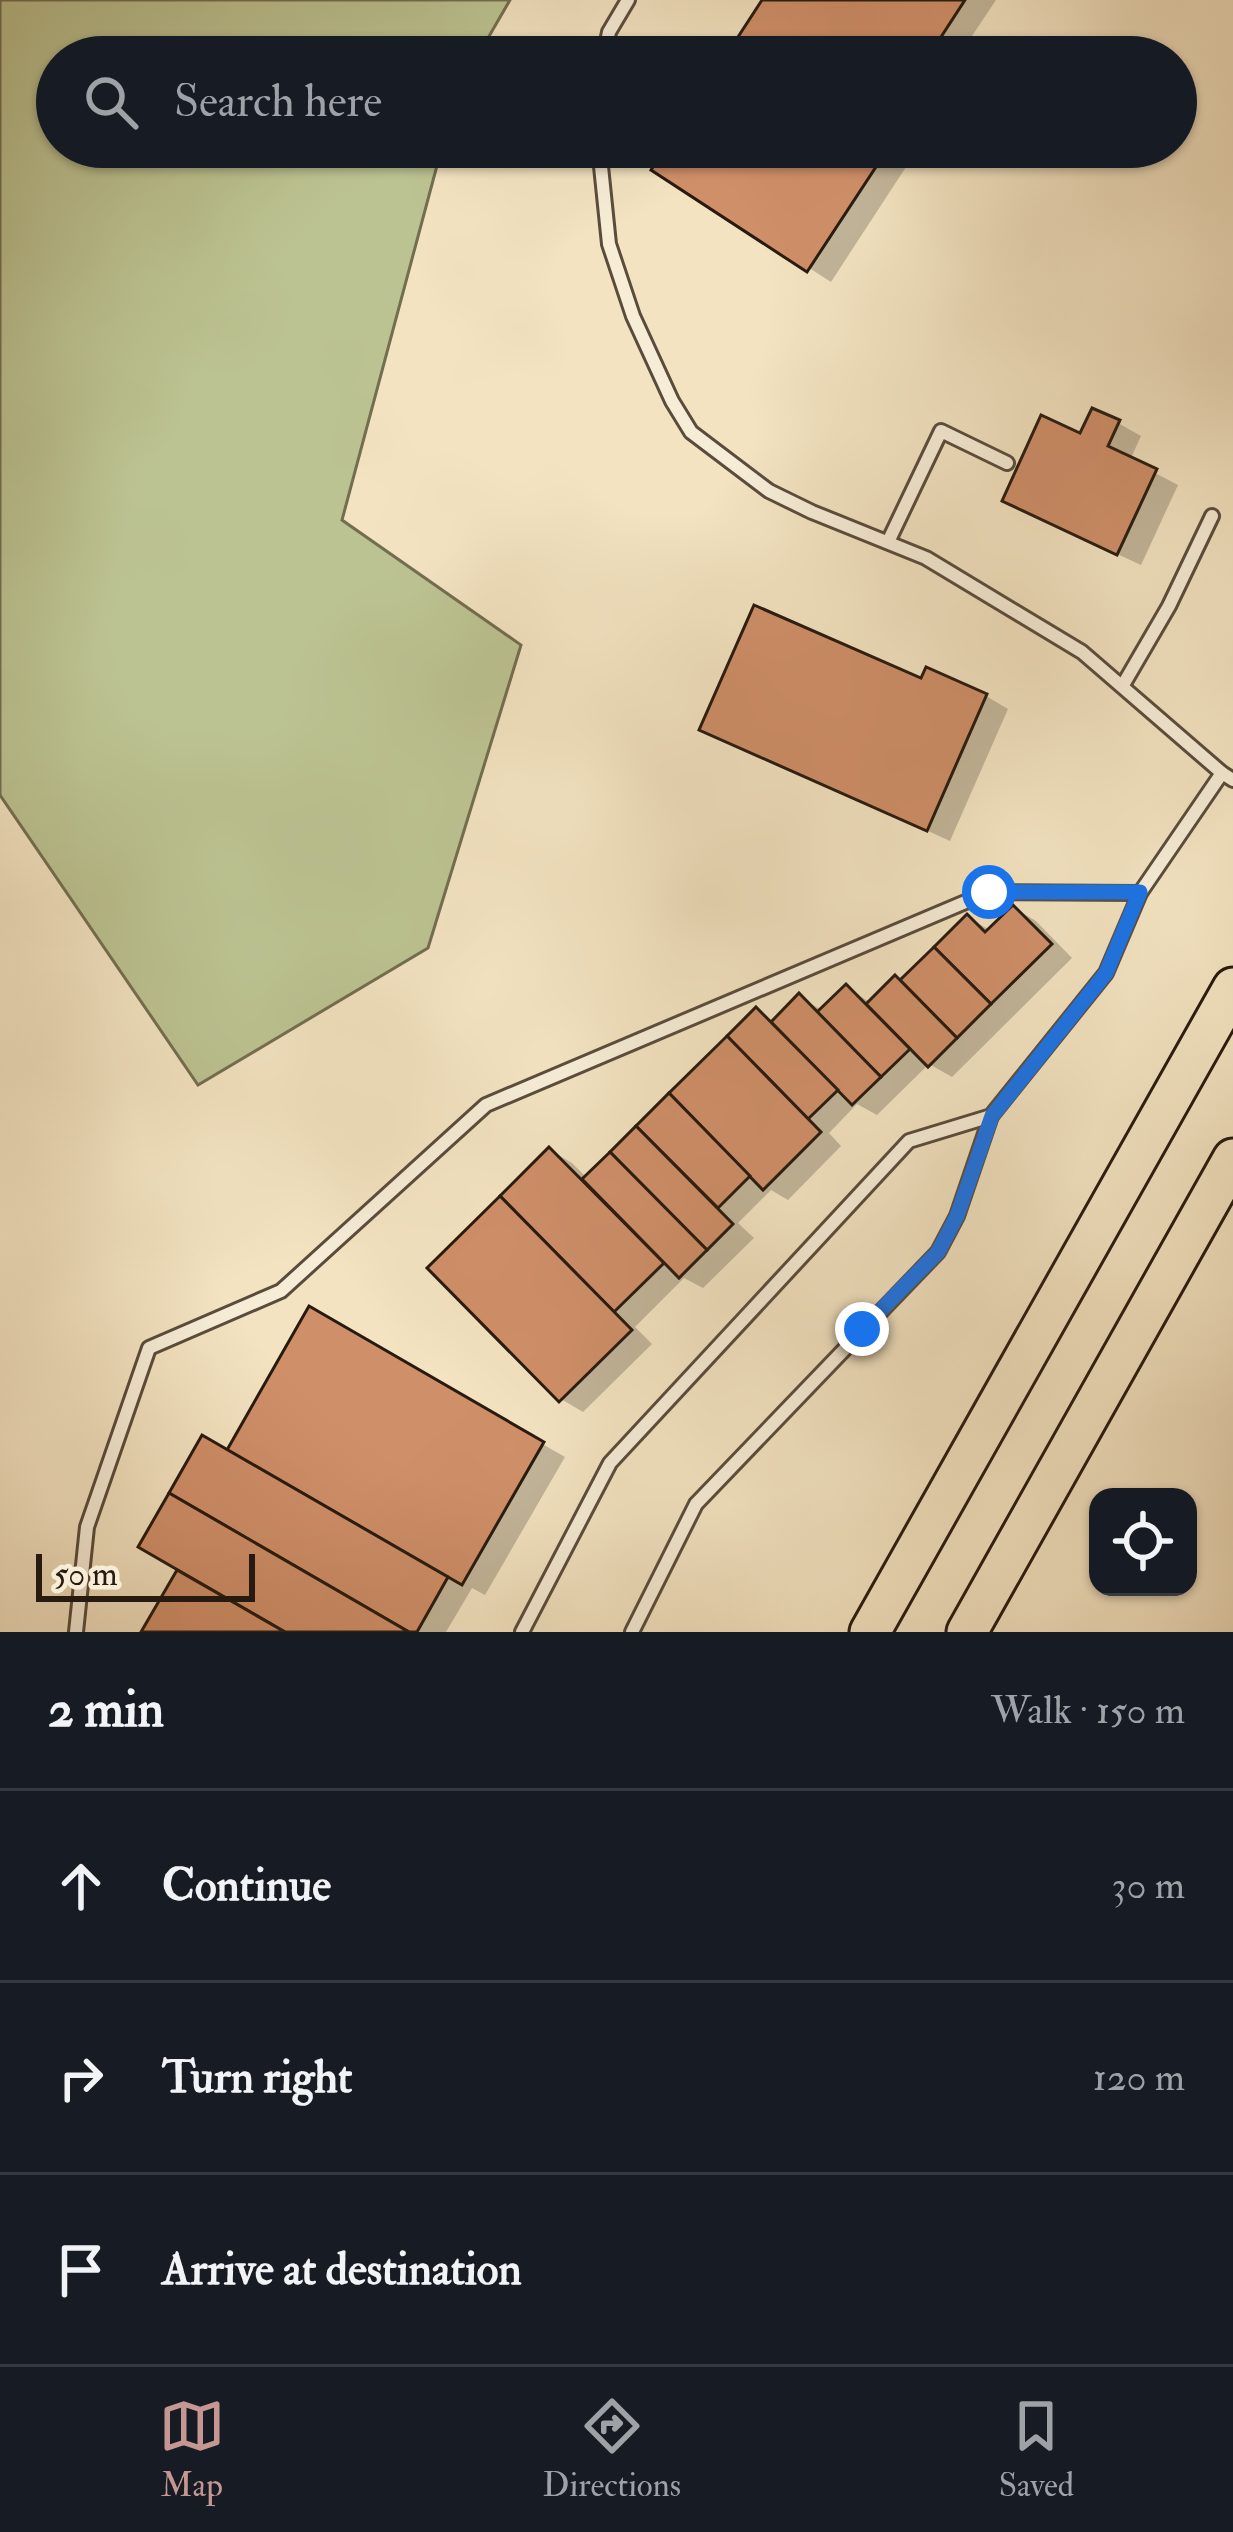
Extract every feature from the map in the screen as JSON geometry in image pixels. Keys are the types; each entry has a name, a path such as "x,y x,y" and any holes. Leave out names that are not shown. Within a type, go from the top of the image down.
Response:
{"main road":[{"path":"870,1632 1233,988"},
{"path":"967,1632 1233,1159"}],"lane":[{"path":"608,36 628,0"},
{"path":"601,168 609,244 633,316 691,432 769,490 926,558 1082,652 1227,777 1140,892 1106,973 992,1116 957,1216 938,1252 696,1504 632,1632"},
{"path":"888,542 940,431 1007,463"},
{"path":"1123,685 1169,606 1212,516"},
{"path":"76,1632 87,1527 149,1348 281,1291 486,1105 989,892 1140,892"},
{"path":"522,1632 610,1463 909,1142 992,1116"}],"green space":[{"path":"0,0 510,0 489,36 36,36 36,168 436,168 342,520 521,645 428,948 198,1085 0,795"}],"building":[{"path":"762,0 965,0 942,36 739,36"},
{"path":"652,168 875,168 807,272"},
{"path":"1092,408 1120,420 1108,446 1157,469 1117,555 1002,501 1041,415 1080,433"},
{"path":"754,605 921,678 926,667 987,694 927,831 699,730"},
{"path":"1013,905 1052,944 991,1004 934,947 967,914 985,932"},
{"path":"934,947 991,1004 957,1038 900,980"},
{"path":"895,975 957,1038 928,1067 866,1004"},
{"path":"846,984 910,1049 881,1077 817,1012"},
{"path":"799,993 881,1077 852,1105 771,1022"},
{"path":"756,1007 838,1090 808,1119 727,1036"},
{"path":"727,1036 821,1132 763,1190 669,1093"},
{"path":"669,1093 750,1176 718,1208 636,1126"},
{"path":"636,1126 733,1224 707,1250 610,1152"},
{"path":"549,1147 664,1263 614,1312 500,1196"},
{"path":"610,1152 707,1250 679,1278 582,1179"},
{"path":"500,1196 632,1330 559,1402 427,1268"},
{"path":"309,1306 544,1442 462,1585 227,1450"},
{"path":"202,1435 448,1577 417,1632 409,1632 169,1493"},
{"path":"169,1493 409,1632 285,1632 138,1547"},
{"path":"177,1570 285,1632 141,1632"}],"route":[{"path":"862,1329 938,1252 957,1216 992,1116 1106,973 1140,892 989,892"}]}
